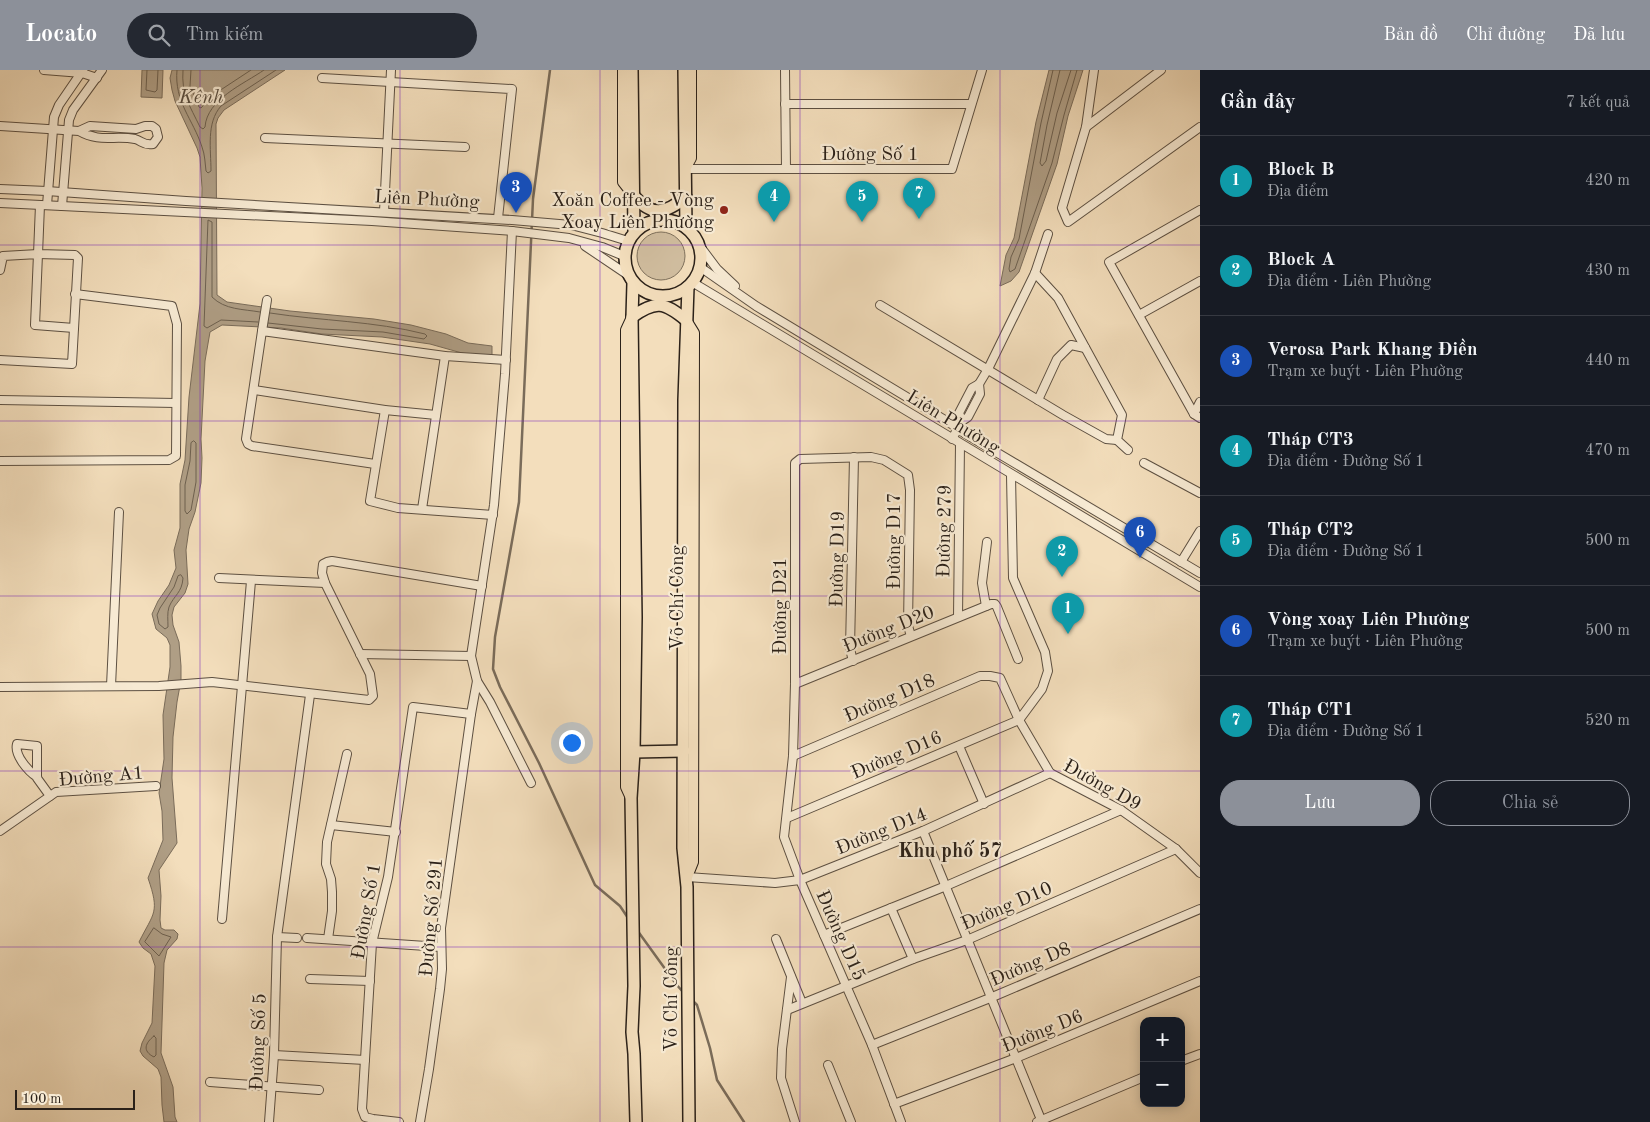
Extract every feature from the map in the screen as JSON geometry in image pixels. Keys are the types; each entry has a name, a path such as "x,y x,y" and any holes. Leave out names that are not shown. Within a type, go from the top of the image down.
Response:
{"highway":[{"path":"632,70 634,196 632,231 624,256 631,284 653,295 671,295 689,289 700,267 701,255 699,245 686,222 674,214 645,215 632,231"},
{"path":"684,70 686,222"},
{"path":"634,196 649,210 658,211 674,207 686,197"},
{"name":"Võ Chí Công","path":"631,284 636,617 634,752 631,798 634,986 632,1032 636,1122"},
{"name":"Võ Chí Công","path":"689,289 686,320 684,400 684,848 687,877 689,1122"},
{"path":"632,317 646,307 658,305 673,309 686,320"},
{"path":"634,752 684,751"}],"main road":[{"path":"623,70 623,182 634,196"},
{"path":"686,169 691,158 691,70"},
{"name":"Võ Chí Công","path":"631,798 626,786 626,330 632,317"},
{"name":"Võ Chí Công","path":"686,320 694,333 693,862 687,877"},
{"name":"Võ Chí Công","path":"630,1122 629,1053 632,1032"}],"street":[{"path":"44,70 83,71 97,78"},
{"path":"0,203 62,206 67,130 73,110 102,70"},
{"path":"384,212 390,70"},
{"path":"785,70 786,169"},
{"name":"Đường Số 1","path":"686,169 952,169 982,70"},
{"path":"1094,70 1086,127 1062,208 1068,222 1200,127"},
{"path":"1086,127 1161,70"},
{"path":"74,328 35,325 38,254 44,205 48,191 54,117 59,105 83,71"},
{"path":"322,78 512,89 498,218"},
{"path":"786,104 971,104"},
{"path":"0,126 79,131 89,137 135,139 149,145 153,144 158,137 156,129 152,126 136,129 90,126 79,131"},
{"path":"265,138 465,147"},
{"path":"0,189 62,192"},
{"name":"Liên Phường","path":"62,192 186,201 498,218 541,222 602,232 632,231"},
{"name":"Liên Phường","path":"62,206 381,222 541,233 602,247 624,256"},
{"path":"1197,416 1108,262 1200,210"},
{"path":"512,231 506,360 493,515 471,656 477,681 490,702 531,783"},
{"path":"952,439 960,424 959,413 972,388 979,384 988,369 1035,273 1048,234"},
{"path":"569,238 590,249 631,284"},
{"path":"699,245 722,274 750,298 756,306"},
{"path":"0,270 3,256 38,254 77,257 72,364 0,360"},
{"name":"Liên Phường","path":"700,267 756,306 960,424 964,433 1200,573"},
{"path":"1035,273 1058,298 1122,415 1117,440"},
{"path":"1139,315 1200,281"},
{"name":"Liên Phường","path":"689,289 952,439 1200,587"},
{"path":"0,461 169,460 176,456 177,324 172,306 76,294"},
{"path":"266,304 246,439 248,444 375,464"},
{"path":"880,305 1106,439 1117,440 1128,450"},
{"path":"263,329 445,356 506,360"},
{"path":"1038,400 1057,359 1071,345 1085,348"},
{"path":"422,510 445,356"},
{"path":"254,390 385,410 436,415"},
{"path":"0,400 176,403"},
{"path":"1197,416 1200,402"},
{"path":"385,410 370,501 398,508 493,515"},
{"name":"Đường 279","path":"958,617 960,444"},
{"name":"Đường D21","path":"793,756 795,684 795,463 800,459 854,457"},
{"name":"Đường D17","path":"854,457 871,457 884,460 908,475 910,490 908,626 911,636"},
{"name":"Đường D19","path":"853,661 850,649 854,457"},
{"path":"1144,463 1200,493"},
{"path":"1012,475 1013,578 1045,652 1048,671 1042,689 1019,720"},
{"path":"111,686 119,512"},
{"path":"1181,562 1200,531"},
{"path":"986,542 982,583 986,606"},
{"path":"0,686 159,686 212,682 310,695 369,700 373,696 370,674 324,583 321,568 327,562 332,561 482,586"},
{"path":"219,578 324,583"},
{"path":"222,918 251,581"},
{"name":"Đường D20","path":"795,684 958,617 995,604 1018,659"},
{"path":"360,654 471,656"},
{"name":"Đường D18","path":"793,756 980,676 1000,678"},
{"name":"Đường D9","path":"1000,678 1019,720 1050,773 1121,810 1176,849 1200,873"},
{"name":"Đường Số 291","path":"420,1122 440,989 442,969 441,928 477,681"},
{"name":"Đường Số 5","path":"269,1122 274,1055 277,937 310,695"},
{"name":"Đường Số 1","path":"399,1122 373,1120 365,1116 362,1109 372,943 388,878 396,832 412,707 471,714"},
{"name":"Đường D16","path":"787,818 1019,720"},
{"path":"959,746 984,804"},
{"path":"328,940 332,911 332,892 326,854 347,754"},
{"name":"Đường D15","path":"793,756 784,836 800,880 872,1045 901,1122"},
{"name":"Đường D14","path":"687,877 775,883 800,880 923,831 1050,773"},
{"path":"37,777 50,796"},
{"name":"Đường A1","path":"0,831 56,792 156,786"},
{"path":"824,935 946,886 1121,810"},
{"path":"331,825 396,832"},
{"path":"923,831 1040,1121 1140,1079"},
{"name":"Đường D10","path":"787,1010 912,959 967,940 1176,849"},
{"path":"892,908 912,959"},
{"name":"Đường D8","path":"872,1045 990,998 1200,909"},
{"path":"277,937 297,938"},
{"path":"307,938 440,947"},
{"path":"776,939 802,1003"},
{"path":"791,978 782,1049 781,1078 795,1122"},
{"path":"310,979 370,981"},
{"name":"Đường D6","path":"894,1104 1016,1058 1200,981"},
{"path":"1185,1060 1200,1054"},
{"path":"274,1055 365,1060"},
{"path":"828,1065 851,1122"},
{"path":"210,1082 318,1090"}],"shaded area":[{"path":"656,232 666,232 678,239 685,251 685,261 678,273 666,280 656,280 648,276 641,269 637,261 637,251 641,243 648,236"}],"water":[{"path":"142,70 163,70 162,98 141,97"},
{"name":"Kênh","path":"172,70 285,70 224,110 216,124 217,295 227,302 411,325 446,334 468,343 492,346 492,356 469,355 430,344 382,337 322,334 281,328 222,325 210,332 205,361 201,483 195,512 189,529 186,550 188,584 185,593 174,607 172,615 173,625 179,642 181,666 181,680 173,737 172,778 177,843 159,870 161,928 174,930 178,934 177,939 167,950 164,963 161,1053 173,1087 177,1122 164,1122 161,1077 158,1069 140,1051 152,1023 155,966 151,954 139,942 154,912 154,899 148,878 163,840 159,793 164,759 163,715 170,667 170,645 167,638 156,629 152,614 169,585 176,568 174,550 180,528 180,484 185,460 189,397 200,304 202,188 200,157 175,101 170,78"},
{"path":"1049,70 1083,70 1068,116 1057,164 1019,272 1011,281 1000,286 1006,255 1014,238 1036,122"}],"waterway":[{"path":"550,70 533,199 519,502 495,637 493,669 595,885 620,906 628,918"},
{"path":"637,930 683,992"},
{"path":"693,1001 697,1005 717,1080 744,1122"}],"place":[{"name":"Xoăn Coffee - Vòng Xoay Liên Phường","path":"724,210"},
{"name":"Verosa Park Khang Điền","path":"516,213"},
{"name":"Tháp CT1","path":"919,219"},
{"name":"Tháp CT3","path":"774,222"},
{"name":"Tháp CT2","path":"862,222"},
{"name":"Vòng xoay Liên Phường","path":"1140,558"},
{"name":"Block A","path":"1062,577"},
{"name":"Block B","path":"1068,634"}],"district":[{"name":"Khu phố 57","path":"950,850"}]}
